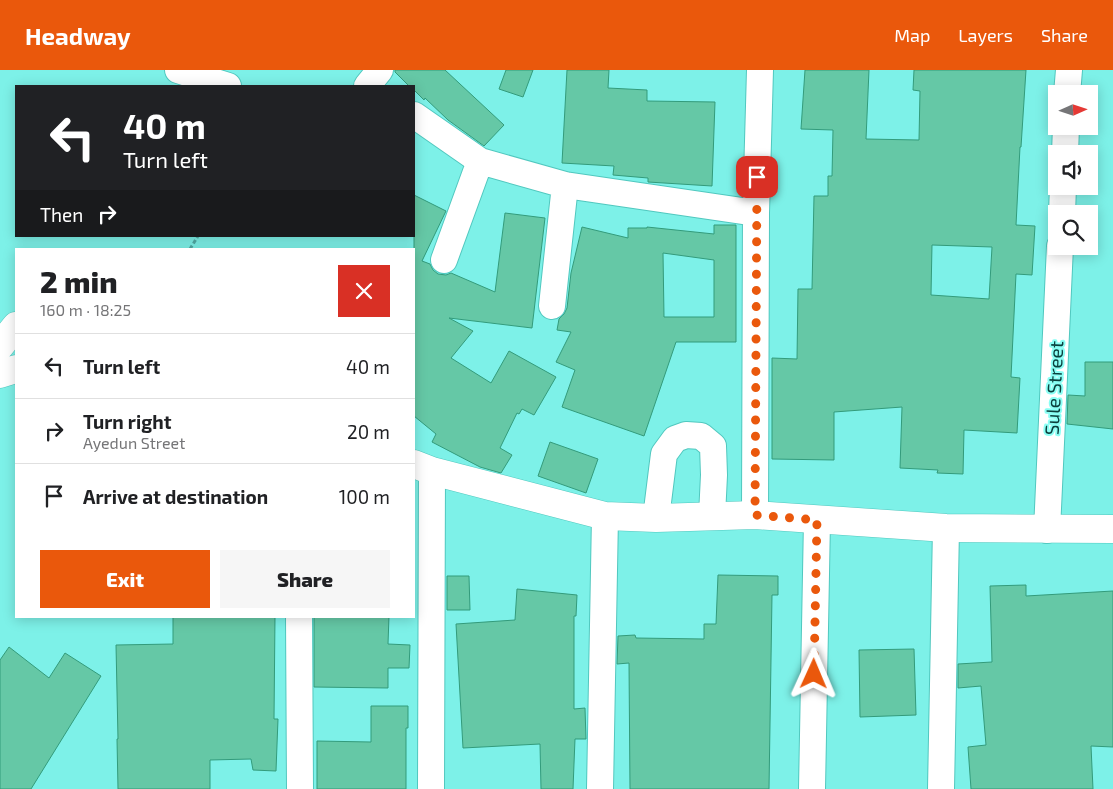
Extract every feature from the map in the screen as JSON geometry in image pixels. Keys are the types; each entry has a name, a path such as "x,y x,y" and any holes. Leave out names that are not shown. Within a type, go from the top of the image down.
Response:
{"main road":[{"path":"0,314 15,324"},
{"path":"0,346 15,326"},
{"path":"0,374 15,368"},
{"path":"423,468 605,516 656,518 755,515 946,528 1113,529"}],"street":[{"path":"178,70 225,85"},
{"path":"755,515 756,213 760,70"},
{"path":"1068,85 1069,70"},
{"path":"415,116 480,161 565,186 756,213"},
{"path":"444,260 480,161"},
{"path":"552,306 565,186"},
{"name":"Sule Street","path":"1047,530 1060,255"},
{"path":"656,518 664,454 675,439 686,435 701,436 713,446 712,516"},
{"path":"423,468 431,789"},
{"path":"600,789 605,516"},
{"path":"812,789 817,520"},
{"path":"941,789 946,528"},
{"path":"299,618 300,789"}],"path":[{"path":"191,248 197,237"}],"building":[{"path":"395,70 445,70 504,125 484,146 448,120 415,91 415,85 408,85"},
{"path":"506,70 533,70 523,97 499,89"},
{"path":"567,70 609,70 608,88 647,90 647,101 715,102 712,186 648,182 648,178 613,175 614,166 562,163"},
{"path":"805,70 869,70 866,139 919,140 920,91 913,90 914,70 1026,70 1016,225 1035,226 1032,275 1016,274 1011,377 1020,378 1017,433 964,430 963,474 937,473 938,470 900,468 902,407 834,412 834,460 772,459 772,358 797,359 798,289 812,289 814,196 828,196 828,176 832,176 833,130 801,129","holes":["932,245 992,247 989,299 931,295"]},
{"path":"415,196 446,211 422,261 430,264 438,274 446,275 451,273 495,292 505,213 545,218 532,328 449,318 473,331 451,358 491,383 509,351 556,377 534,415 522,409 519,414 517,413 500,448 512,455 501,473 480,467 432,442 436,434 415,417"},
{"path":"714,225 736,225 736,342 676,342 644,436 562,407 575,370 556,362 571,332 557,330 559,319 567,308 571,273 582,227 628,238 628,228 647,227 714,234","holes":["663,253 714,260 714,317 664,317"]},
{"path":"1085,362 1113,362 1113,429 1067,424 1068,395 1085,396"},
{"path":"550,442 598,459 586,493 538,476"},
{"path":"718,575 778,576 778,595 772,595 769,789 630,789 629,663 617,664 618,636 635,635 636,638 704,639 704,624 716,624"},
{"path":"447,576 469,576 470,610 447,610"},
{"path":"1026,585 1026,596 1113,591 1113,747 1091,746 1093,789 971,789 968,747 986,745 981,686 958,688 958,664 992,662 990,586"},
{"path":"517,589 577,595 576,616 574,616 574,709 585,708 586,739 575,739 573,789 541,789 540,744 463,748 456,624 515,620"},
{"path":"173,618 275,618 274,719 278,719 276,771 253,770 251,759 210,760 210,789 118,789 116,645 173,644"},
{"path":"314,618 389,618 388,644 410,645 409,668 388,668 388,688 314,687"},
{"path":"9,647 49,678 65,653 101,676 31,789 0,789 0,660"},
{"path":"914,649 916,715 860,717 859,650"},
{"path":"371,706 408,706 406,789 317,789 317,741 371,742"}],"route":[{"path":"757,177 755,515 817,520 814,674"}]}
